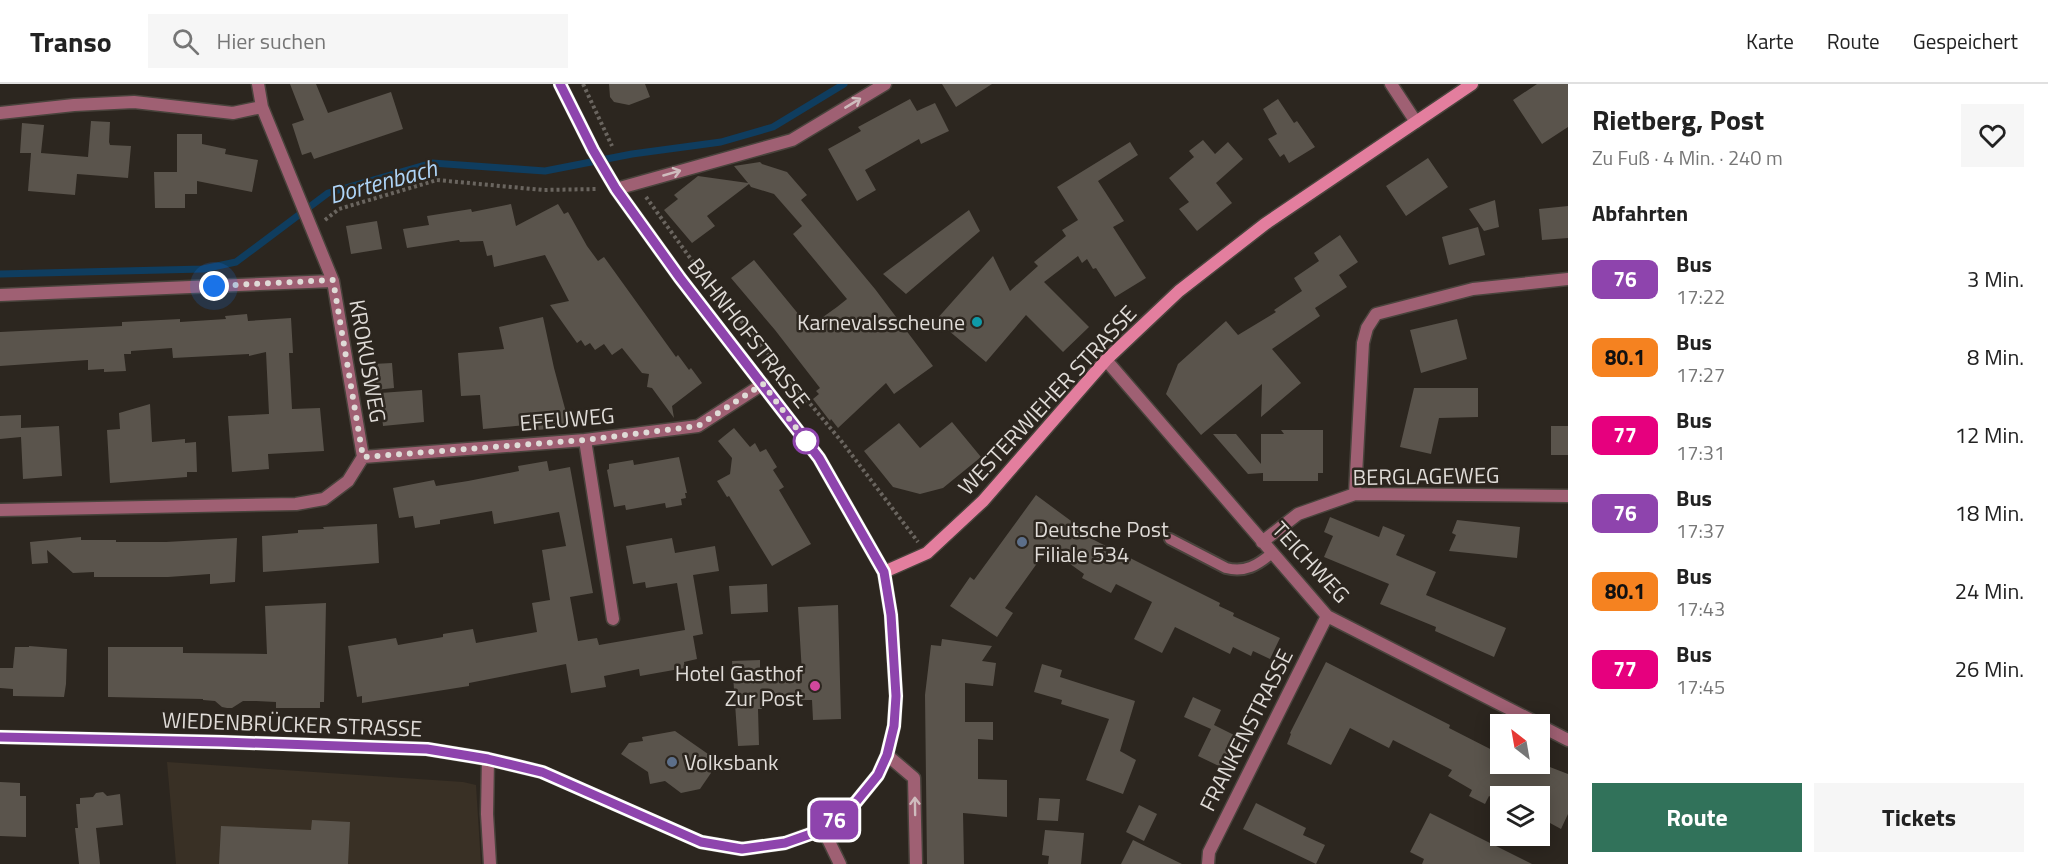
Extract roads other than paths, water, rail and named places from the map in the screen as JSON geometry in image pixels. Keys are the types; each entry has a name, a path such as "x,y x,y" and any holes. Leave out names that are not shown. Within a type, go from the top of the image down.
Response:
{"main road":[{"name":"BAHNHOFSTRASSE","path":"560,84 593,150 616,189 680,278 819,458 884,572 891,615 896,696 894,726 887,755"},
{"name":"WESTERWIEHER STRASSE","path":"884,572 927,553 983,501 1106,360 1179,291 1264,224 1472,84"},
{"name":"WIEDENBRÜCKER STRASSE","path":"0,737 427,749 488,759 542,772 701,842 742,849 785,843 822,830 856,802 878,775 887,755"}],"street":[{"name":"KROKUSWEG","path":"0,510 296,504 324,499 348,481 363,457 333,280 262,107 258,84"},
{"path":"616,189 792,140 885,84"},
{"path":"1391,84 1416,122"},
{"path":"0,113 74,105 134,102 233,112 262,107"},
{"path":"1355,494 1363,343 1367,328 1376,314 1473,289 1568,279"},
{"path":"0,295 333,280"},
{"name":"TEICHWEG","path":"1106,360 1327,616 1518,714"},
{"name":"EFEUWEG","path":"363,457 585,440 698,426 763,384"},
{"path":"585,440 613,619"},
{"name":"BERGLAGEWEG","path":"1262,542 1298,514 1355,494 1568,496"},
{"name":"FRANKENSTRASSE","path":"1208,864 1209,852 1327,616"},
{"name":"TEICHWEG","path":"1550,731 1568,740"},
{"path":"887,755 914,778 916,864"},
{"path":"488,759 487,814 490,864"},
{"path":"822,830 840,864"}],"lane":[{"path":"1170,539 1226,568 1235,570 1255,566 1272,553"}],"waterway":[{"name":"Dortenbach","path":"0,274 203,269 236,262 328,193 432,163 545,171 632,154 721,142 773,127 844,84"}],"place":[{"name":"Karnevalsscheune","path":"977,322"},
{"name":"Deutsche Post Filiale 534","path":"1022,542"},
{"name":"Hotel Gasthof Zur Post","path":"815,686"},
{"name":"Volksbank","path":"672,762"}]}
